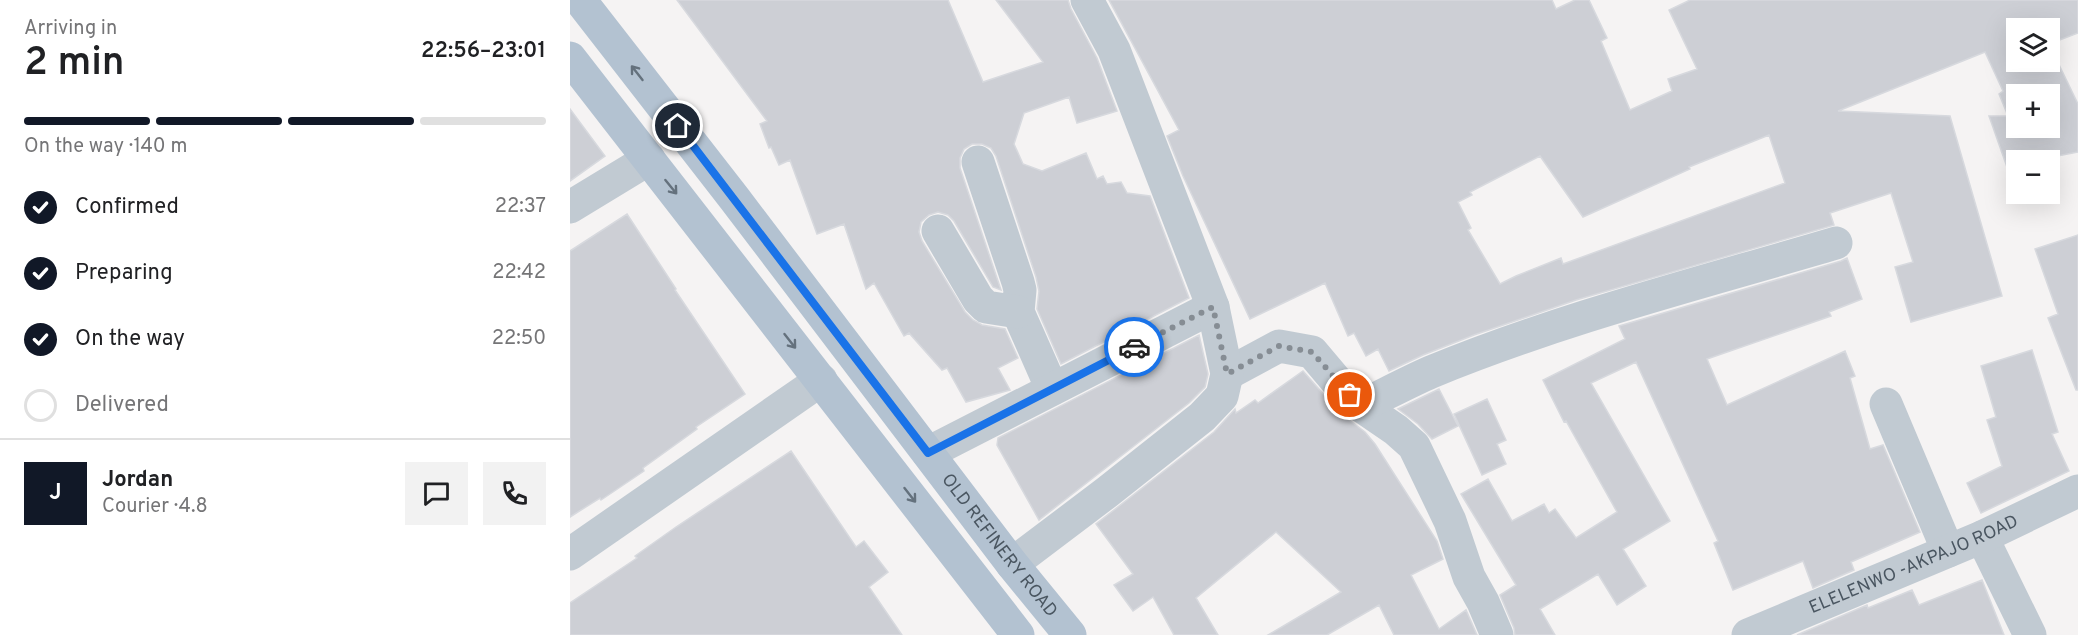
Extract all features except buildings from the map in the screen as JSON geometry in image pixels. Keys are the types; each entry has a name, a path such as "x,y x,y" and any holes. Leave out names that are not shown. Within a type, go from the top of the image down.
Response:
{"main road":[{"name":"OLD REFINERY ROAD","path":"580,0 735,198 1012,564 1070,635"},
{"path":"570,58 1018,635"}],"street":[{"path":"1012,564 1202,417 1222,396 1227,374 1213,307 1114,50 1087,0"},
{"path":"570,207 649,159"},
{"path":"978,162 1018,282 1020,290 1018,312 1052,389"},
{"path":"938,231 978,299 986,307 1018,312"},
{"path":"1361,406 1431,373 1536,333 1663,292 1836,243"},
{"path":"928,453 1213,307"},
{"path":"1227,374 1279,346 1312,352 1361,406 1396,430 1414,446 1450,521 1469,576 1497,635"},
{"path":"570,554 821,380"},
{"path":"1886,404 1948,551"},
{"name":"ELELENWO -AKPAJO ROAD","path":"1748,635 1982,537 2078,491"},
{"path":"1982,537 2030,635"}],"way so far":[{"path":"1134,347 1213,307 1227,374 1279,346 1312,352 1350,395"}],"route":[{"path":"678,126 928,453 1134,347"}]}
